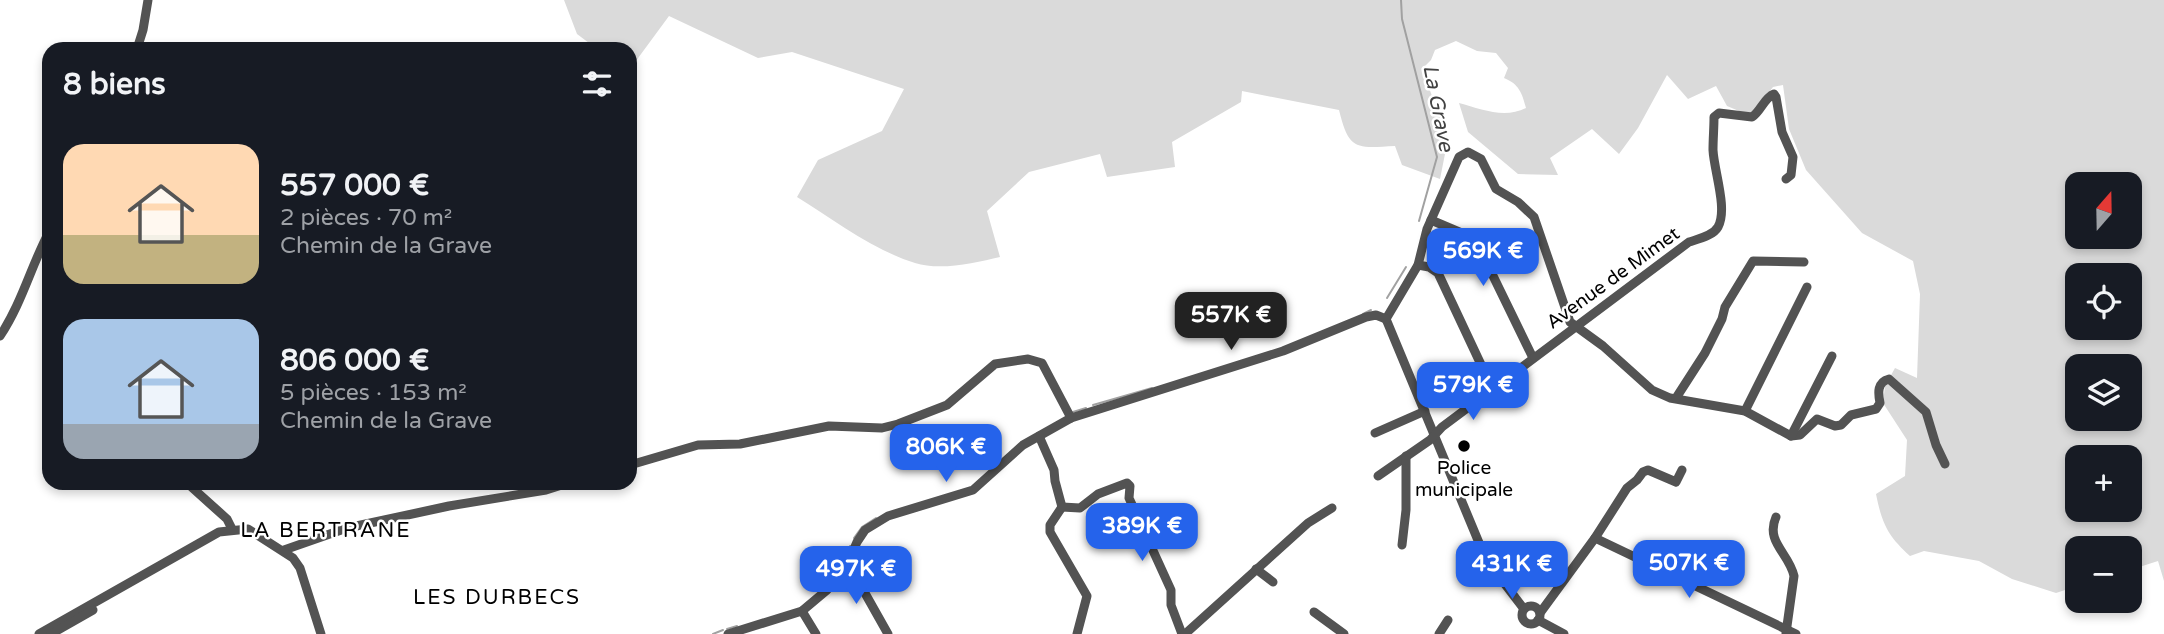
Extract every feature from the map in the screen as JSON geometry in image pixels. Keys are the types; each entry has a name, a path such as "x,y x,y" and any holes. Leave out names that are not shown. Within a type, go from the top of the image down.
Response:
{"street":[{"path":"138,42 148,0"},
{"name":"Avenue de Mimet","path":"1378,476 1689,242 1716,230 1721,212 1713,149 1714,117 1719,113 1752,117 1758,114 1770,95 1774,94 1782,132 1793,156 1791,175 1786,179"},
{"path":"1386,319 1418,265 1431,220 1462,155 1468,152 1480,159 1496,189 1522,205 1534,217 1570,322 1652,390 1675,398 1745,411 1791,436 1800,435 1817,419 1835,426 1841,425 1851,415 1876,409 1880,403 1878,391 1884,380 1889,379 1926,412 1945,464"},
{"path":"1431,220 1471,237 1478,245 1533,358"},
{"path":"0,335 22,295 42,245"},
{"path":"1675,398 1704,353 1723,319 1725,307 1754,261 1804,262"},
{"path":"1418,265 1429,267 1438,273 1492,388"},
{"path":"1745,411 1807,286"},
{"path":"728,634 802,611 844,572 862,534 877,522 973,490 1023,445 1071,418 1117,401 1283,351 1376,315 1386,319 1488,562 1533,616 1564,634"},
{"path":"1791,436 1832,356"},
{"path":"637,463 698,445 740,444 829,426 882,428 898,424 947,405 995,364 1006,360 1028,359 1042,363 1071,418"},
{"path":"1375,433 1425,411"},
{"path":"1039,436 1054,470 1062,507 1049,529 1087,596 1077,634"},
{"path":"1402,545 1406,510 1406,456"},
{"path":"1527,634 1533,616 1546,604 1595,538 1627,488 1645,470 1676,482 1682,470"},
{"path":"1062,507 1080,508 1098,494 1127,483 1130,486 1129,498 1171,590 1171,605 1184,634 1308,523 1332,508"},
{"path":"195,490 228,519 229,530"},
{"path":"284,550 347,528 449,506 547,490"},
{"path":"1776,517 1772,525 1774,540 1794,576 1785,632"},
{"path":"45,633 229,530 248,529 284,550 300,568 321,634"},
{"path":"1595,538 1785,632 1796,634"},
{"path":"848,564 888,634"},
{"path":"1256,569 1273,582"},
{"path":"802,611 816,634"},
{"path":"1314,612 1344,634"},
{"path":"1438,634 1448,620"}],"shaded area":[{"path":"564,0 2164,0 2164,581 2158,561 2142,566 2142,536 2065,536 2065,590 2056,593 2012,579 1979,561 1924,551 1910,556 1891,536 1876,494 1905,476 1907,440 1883,403 1885,386 1895,368 1917,378 1920,294 1913,261 1862,233 1806,170 1789,129 1783,85 1773,87 1751,116 1727,106 1716,86 1688,99 1667,75 1638,128 1619,154 1592,129 1550,158 1558,175 1518,174 1468,132 1459,103 1492,112 1509,113 1526,108 1521,93 1513,83 1504,78 1508,68 1496,53 1477,51 1456,41 1435,50 1431,60 1422,69 1448,139 1440,179 1402,165 1395,146 1371,147 1356,144 1346,133 1339,110 1242,91 1241,102 1172,142 1175,167 1107,177 1100,154 1029,172 987,211 1000,257 969,264 935,266 915,263 884,250 797,197 818,160 882,131 904,89 792,52 758,58 669,16 637,59 637,42 588,42 577,34"}],"waterway":[{"name":"La Grave","path":"1401,0 1402,19 1437,157 1419,221"},
{"name":"La Grave","path":"1387,298 1406,267"},
{"name":"La Grave","path":"1363,314 1371,310"},
{"name":"La Grave","path":"1093,405 1152,388"},
{"name":"La Grave","path":"1073,412 1086,408"},
{"name":"La Grave","path":"854,538 862,527 876,518"},
{"name":"La Grave","path":"847,554 850,546"},
{"name":"La Grave","path":"727,629 737,626"},
{"name":"La Grave","path":"713,634 723,630"}],"place":[{"name":"Police municipale","path":"1464,446"}],"district":[{"name":"LA BERTRANE","path":"326,530"},
{"name":"LES DURBECS","path":"497,597"}]}
